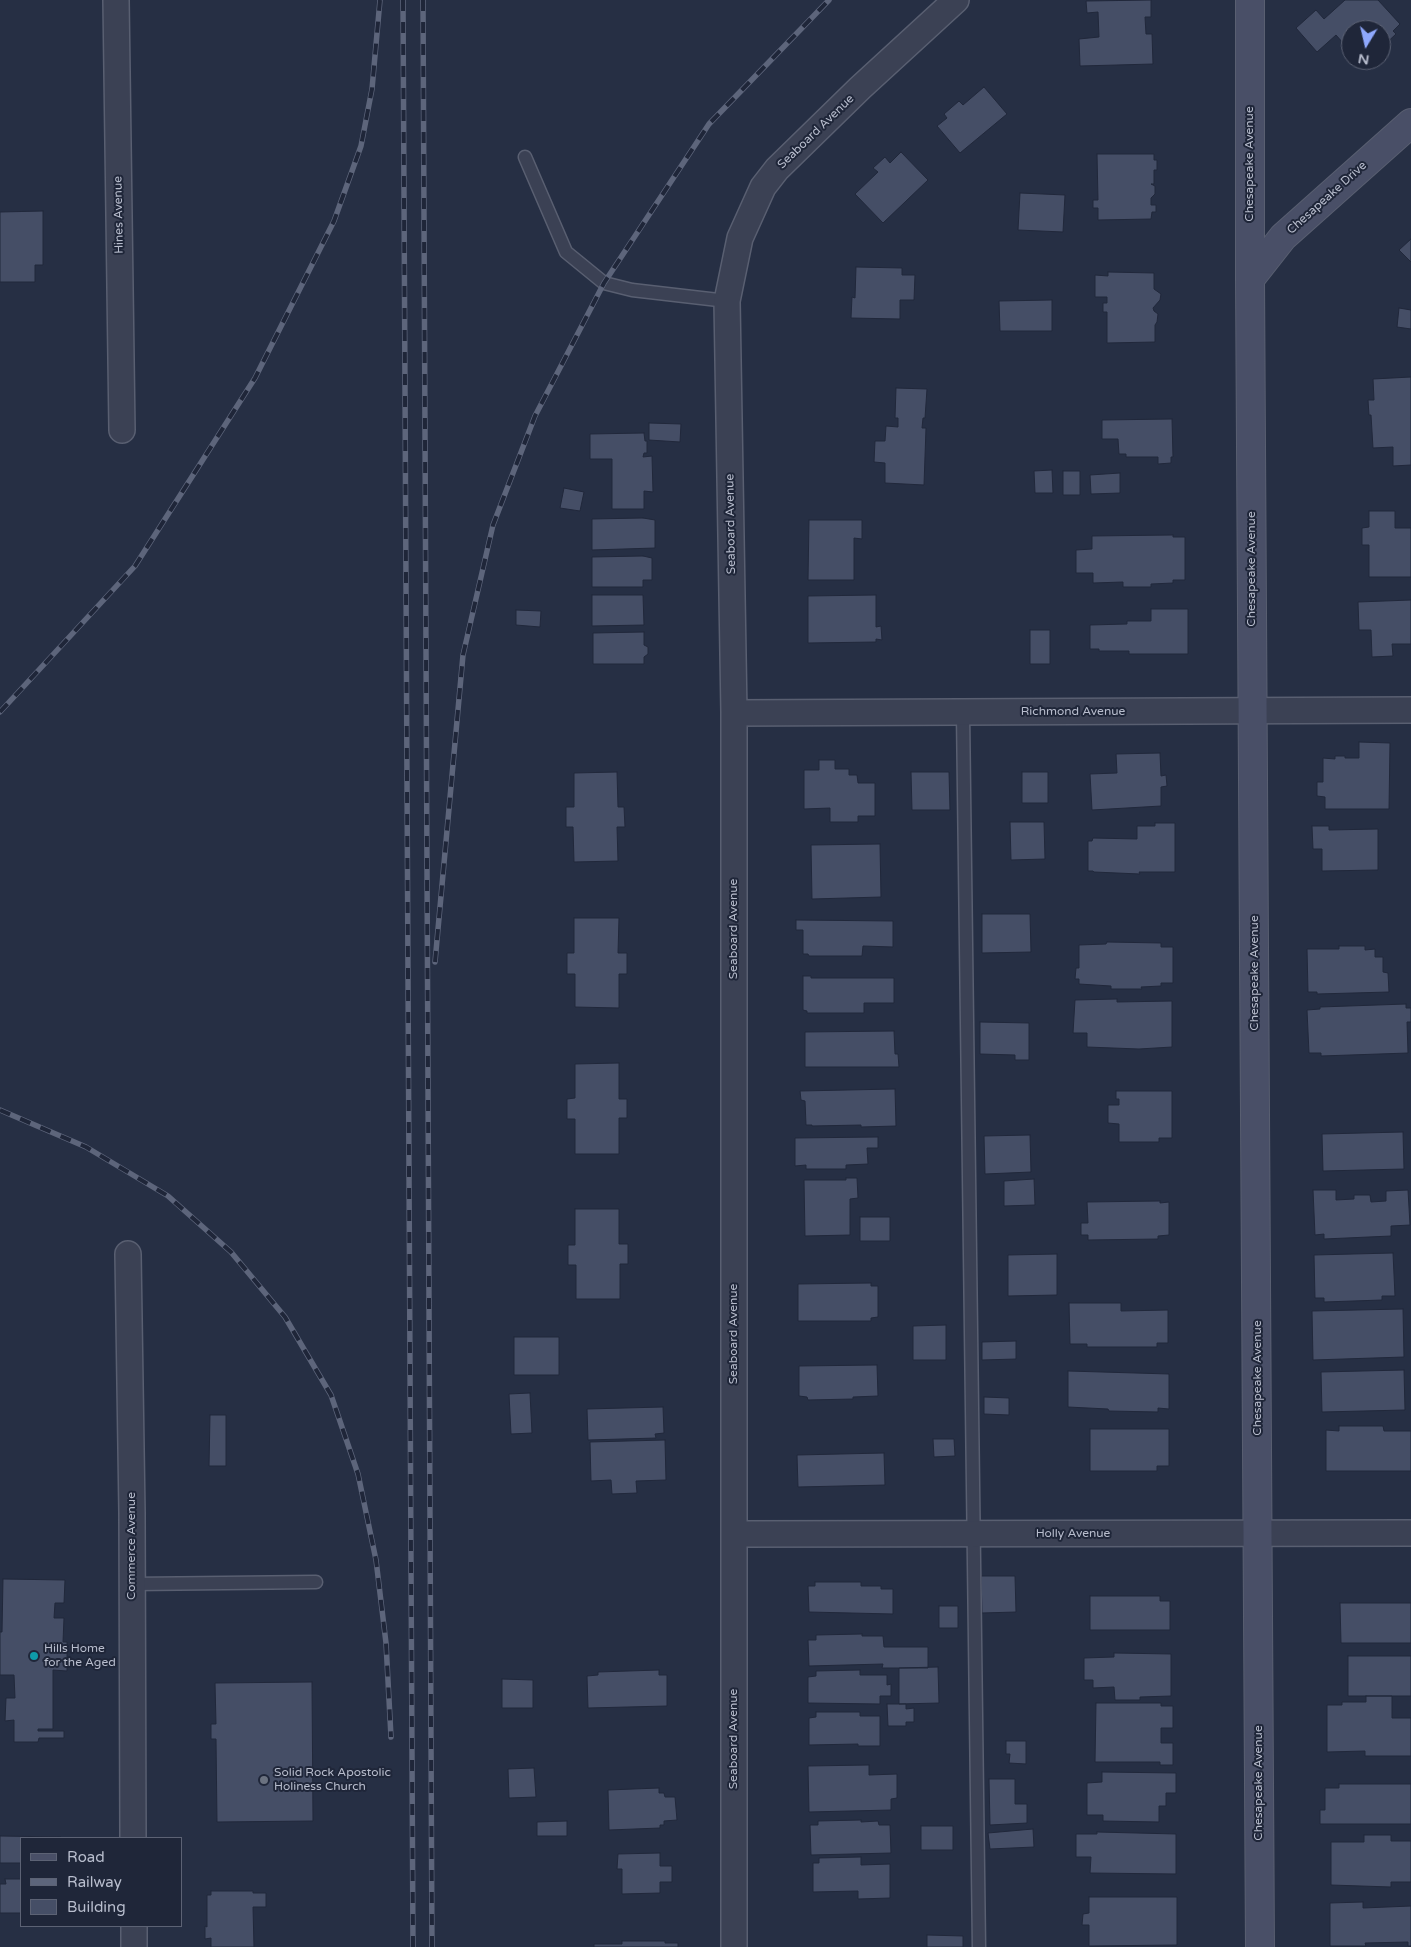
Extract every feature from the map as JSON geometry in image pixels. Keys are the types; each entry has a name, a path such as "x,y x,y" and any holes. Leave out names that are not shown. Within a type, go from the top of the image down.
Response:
{"street":[{"name":"Hines Avenue","path":"116,0 122,430"},
{"name":"Seaboard Avenue","path":"734,1947 734,714 727,301 740,238 763,187 777,169 846,102 956,0"},
{"name":"Chesapeake Avenue","path":"1250,0 1260,1947"},
{"name":"Chesapeake Drive","path":"1250,279 1283,237 1411,123"},
{"name":"Richmond Avenue","path":"734,714 1411,710"},
{"name":"Commerce Avenue","path":"128,1254 133,1584 133,1837"},
{"name":"Holly Avenue","path":"734,1534 1411,1534"},
{"path":"134,1927 134,1947"}],"lane":[{"path":"525,157 566,252 604,283 632,290 727,301"},
{"path":"963,713 979,1947"},
{"path":"133,1584 316,1582"}],"building":[{"path":"1151,0 1151,17 1145,17 1146,34 1152,34 1153,64 1080,66 1079,39 1099,37 1098,12 1087,13 1086,1"},
{"path":"1345,0 1378,0 1400,24 1393,31 1396,34 1391,39 1391,20 1341,20 1341,41 1336,35 1317,52 1296,28 1316,10 1324,19"},
{"path":"984,87 1007,114 960,153 937,126 947,118 944,114 959,101 963,105"},
{"path":"901,152 928,180 883,223 855,194 878,172 873,168 885,157 890,163"},
{"path":"1097,154 1154,154 1154,160 1157,160 1157,170 1154,170 1154,184 1151,184 1155,186 1155,194 1151,198 1151,205 1156,205 1156,212 1152,212 1151,219 1098,220 1098,208 1093,208 1093,200 1098,200"},
{"path":"1020,193 1065,195 1063,232 1018,230"},
{"path":"43,211 43,265 35,265 35,282 0,282 0,212"},
{"path":"1411,239 1411,262 1399,250"},
{"path":"856,267 902,268 902,275 915,275 914,300 900,300 900,319 851,318 852,297 855,298"},
{"path":"1108,272 1154,273 1154,289 1161,294 1160,300 1153,308 1158,314 1155,325 1155,342 1107,343 1107,312 1103,312 1103,303 1107,303 1107,297 1095,297 1095,275 1108,276"},
{"path":"1052,300 1052,331 1000,331 999,301"},
{"path":"1399,308 1411,310 1411,329 1397,327"},
{"path":"1411,377 1411,465 1393,466 1393,447 1373,448 1368,400 1374,400 1373,379"},
{"path":"896,388 927,389 925,418 923,418 922,428 926,428 924,485 885,483 885,463 874,462 875,441 885,441 886,426 898,427 898,418 895,418"},
{"path":"1172,419 1173,457 1171,457 1171,463 1158,464 1158,457 1126,457 1126,454 1119,454 1118,439 1102,439 1102,420"},
{"path":"649,423 681,424 680,442 649,440"},
{"path":"644,433 645,441 647,441 647,453 644,453 643,457 652,456 653,492 644,491 644,509 612,509 612,459 590,459 590,434"},
{"path":"1052,470 1053,493 1035,493 1034,471"},
{"path":"1063,471 1080,471 1080,495 1063,495"},
{"path":"1120,473 1120,493 1091,494 1090,475"},
{"path":"564,488 584,492 580,511 560,508"},
{"path":"1369,511 1395,511 1395,528 1411,528 1411,577 1369,577 1369,545 1362,545 1362,528 1369,527"},
{"path":"643,518 655,520 655,548 592,550 592,519"},
{"path":"809,520 862,520 862,539 854,538 854,580 808,580"},
{"path":"1173,535 1173,537 1185,537 1185,580 1173,580 1173,583 1151,584 1151,587 1123,587 1123,582 1093,583 1093,573 1076,573 1076,550 1092,549 1092,536"},
{"path":"643,556 652,558 652,580 643,580 643,587 592,587 592,557"},
{"path":"592,595 643,595 644,625 592,626"},
{"path":"876,595 876,627 881,626 882,640 876,639 876,642 808,643 808,596"},
{"path":"1411,600 1411,644 1392,644 1393,656 1372,657 1371,630 1359,630 1358,602"},
{"path":"1151,609 1188,609 1188,654 1129,654 1129,651 1099,651 1099,649 1090,649 1090,625 1127,624 1127,621 1151,621"},
{"path":"516,610 541,611 540,627 516,625"},
{"path":"1030,630 1050,630 1050,664 1030,664"},
{"path":"644,632 644,645 648,647 648,654 644,657 644,664 593,664 593,633"},
{"path":"1359,742 1390,743 1389,809 1325,809 1325,797 1317,796 1317,782 1323,782 1323,758 1335,759 1335,756 1345,756 1345,758 1359,758"},
{"path":"1160,753 1161,776 1166,775 1167,786 1161,787 1161,806 1092,810 1090,774 1117,773 1116,754"},
{"path":"819,760 835,760 835,769 849,769 849,775 857,775 858,783 875,783 875,816 858,816 858,822 830,822 830,808 804,809 804,770 819,770"},
{"path":"617,772 618,807 624,807 625,827 617,827 618,861 574,862 573,827 566,827 566,807 574,807 574,773"},
{"path":"911,772 949,772 950,810 912,810"},
{"path":"1022,772 1048,772 1048,803 1022,803"},
{"path":"1010,822 1044,822 1045,859 1011,860"},
{"path":"1155,823 1175,823 1175,872 1139,872 1140,874 1088,871 1088,841 1092,841 1093,838 1137,839 1137,826 1155,826"},
{"path":"1312,826 1329,826 1329,830 1378,829 1378,870 1322,871 1322,849 1313,849"},
{"path":"880,844 881,897 812,899 811,845"},
{"path":"982,914 1030,914 1031,952 982,953"},
{"path":"574,918 619,918 618,953 627,953 627,974 619,974 619,1008 575,1007 575,974 567,974 567,953 574,953"},
{"path":"796,920 893,921 893,947 863,946 862,956 809,956 808,954 803,954 803,930 796,930"},
{"path":"1107,942 1161,943 1161,947 1173,947 1173,983 1161,983 1161,986 1141,987 1142,989 1111,989 1111,986 1079,984 1079,979 1075,979 1076,968 1079,968 1079,945 1106,944"},
{"path":"1339,946 1365,946 1365,950 1375,949 1375,957 1383,957 1383,972 1388,973 1389,992 1317,994 1317,992 1308,992 1307,949 1339,949"},
{"path":"803,976 811,976 811,978 894,978 894,1003 864,1003 864,1013 807,1013 807,1011 803,1010"},
{"path":"1117,999 1117,1002 1172,1001 1172,1047 1139,1049 1087,1047 1087,1033 1073,1033 1075,1000"},
{"path":"1406,1004 1406,1008 1411,1008 1411,1022 1407,1022 1408,1053 1321,1056 1321,1053 1309,1053 1307,1010 1320,1009 1320,1007"},
{"path":"980,1022 1029,1023 1029,1060 1015,1060 1015,1055 980,1054"},
{"path":"894,1031 895,1054 898,1054 899,1067 805,1067 805,1032"},
{"path":"619,1063 619,1099 627,1099 627,1118 619,1118 619,1154 575,1154 575,1119 567,1119 567,1099 575,1098 575,1064"},
{"path":"895,1089 896,1126 806,1125 805,1101 801,1100 800,1091"},
{"path":"1116,1091 1172,1091 1172,1138 1159,1138 1159,1142 1119,1142 1119,1124 1108,1123 1108,1105 1119,1105 1119,1099 1116,1099"},
{"path":"1403,1132 1404,1169 1323,1171 1322,1134"},
{"path":"1030,1135 1031,1172 985,1174 984,1136"},
{"path":"878,1137 878,1148 867,1148 868,1164 846,1165 846,1169 806,1169 806,1165 795,1166 795,1138"},
{"path":"846,1178 857,1178 858,1198 850,1199 850,1235 805,1236 804,1180 846,1180"},
{"path":"1034,1179 1035,1205 1004,1206 1004,1181"},
{"path":"1313,1190 1336,1190 1336,1200 1354,1199 1354,1195 1370,1195 1371,1202 1386,1201 1386,1191 1408,1190 1410,1225 1391,1226 1391,1236 1324,1239 1324,1234 1315,1235"},
{"path":"1160,1201 1160,1203 1169,1202 1169,1235 1158,1236 1158,1239 1088,1240 1088,1235 1081,1235 1081,1223 1088,1223 1087,1202"},
{"path":"575,1209 619,1209 619,1244 628,1244 628,1264 620,1264 620,1299 576,1299 576,1265 568,1265 568,1245 575,1245"},
{"path":"860,1217 890,1217 890,1241 860,1241"},
{"path":"1393,1253 1395,1296 1382,1296 1382,1300 1324,1302 1324,1298 1315,1298 1314,1255"},
{"path":"1057,1254 1057,1295 1008,1296 1008,1255"},
{"path":"871,1283 871,1286 878,1286 878,1317 871,1318 871,1321 798,1321 798,1284"},
{"path":"1069,1303 1121,1303 1121,1311 1168,1310 1168,1343 1157,1343 1157,1347 1087,1347 1087,1344 1070,1344"},
{"path":"1403,1309 1404,1357 1313,1360 1312,1311"},
{"path":"946,1325 946,1360 913,1360 913,1326"},
{"path":"514,1337 559,1337 559,1375 514,1375"},
{"path":"1016,1341 1016,1359 982,1360 982,1342"},
{"path":"877,1365 878,1396 853,1397 853,1399 808,1400 807,1397 799,1396 799,1366"},
{"path":"1404,1370 1405,1410 1322,1412 1321,1372"},
{"path":"1068,1371 1169,1374 1169,1409 1158,1408 1158,1412 1109,1411 1108,1409 1068,1407"},
{"path":"530,1393 532,1433 511,1434 509,1394"},
{"path":"984,1397 1009,1398 1009,1415 984,1414"},
{"path":"663,1407 664,1433 655,1434 656,1438 588,1440 587,1409"},
{"path":"210,1415 226,1415 226,1466 209,1466"},
{"path":"1339,1426 1383,1426 1384,1431 1411,1431 1411,1471 1326,1471 1326,1430 1339,1431"},
{"path":"1090,1429 1169,1429 1169,1466 1157,1466 1157,1471 1090,1471"},
{"path":"933,1439 954,1439 955,1456 934,1457"},
{"path":"665,1440 666,1480 636,1481 637,1493 612,1494 611,1480 591,1481 590,1442"},
{"path":"884,1453 885,1485 798,1487 797,1455"},
{"path":"981,1576 1015,1576 1016,1612 982,1613"},
{"name":"Hills Home for the Aged","path":"3,1579 65,1580 64,1603 55,1603 54,1618 64,1618 63,1642 67,1642 67,1671 53,1670 53,1729 38,1729 38,1731 64,1731 64,1738 39,1738 38,1742 14,1742 14,1720 5,1721 6,1698 15,1698 14,1675 0,1675"},
{"path":"815,1582 861,1582 861,1586 881,1586 881,1589 893,1589 893,1614 809,1612 808,1586 815,1586"},
{"path":"1090,1596 1160,1596 1160,1601 1170,1601 1170,1630 1090,1630"},
{"path":"1340,1603 1411,1603 1411,1643 1341,1643"},
{"path":"939,1606 958,1606 958,1628 939,1628"},
{"path":"862,1634 862,1636 883,1636 884,1647 928,1647 928,1668 882,1668 883,1664 809,1666 808,1640 816,1640 816,1635"},
{"path":"1114,1653 1171,1654 1171,1696 1140,1697 1140,1700 1115,1700 1114,1687 1093,1688 1093,1680 1084,1680 1084,1658 1114,1657"},
{"path":"1348,1656 1411,1656 1411,1696 1348,1696"},
{"path":"938,1667 939,1703 899,1704 899,1668"},
{"path":"659,1670 659,1675 667,1675 667,1706 588,1708 587,1676 598,1675 598,1672"},
{"path":"860,1670 860,1675 887,1675 887,1685 891,1684 891,1696 880,1696 880,1704 808,1703 808,1677 816,1676 816,1671"},
{"path":"502,1679 533,1680 533,1708 502,1708"},
{"name":"Solid Rock Apostolic Holiness Church","path":"312,1682 313,1821 217,1822 216,1739 211,1739 211,1724 216,1724 215,1683"},
{"path":"1366,1696 1392,1696 1392,1718 1411,1718 1411,1756 1365,1756 1365,1751 1327,1752 1327,1705 1342,1705 1342,1702 1366,1702"},
{"path":"1096,1703 1161,1703 1161,1706 1173,1706 1173,1728 1161,1728 1161,1743 1173,1743 1173,1765 1160,1765 1160,1762 1095,1762"},
{"path":"887,1704 906,1704 906,1709 914,1708 914,1722 906,1722 906,1726 888,1726"},
{"path":"816,1712 860,1712 860,1716 880,1716 880,1746 858,1746 858,1744 809,1745 809,1718 816,1717"},
{"path":"1006,1741 1026,1741 1026,1764 1009,1763 1010,1754 1006,1754"},
{"path":"869,1765 869,1775 897,1774 897,1798 891,1799 891,1810 809,1812 808,1766"},
{"path":"534,1768 536,1797 509,1798 508,1769"},
{"path":"1102,1772 1176,1773 1176,1793 1166,1793 1166,1806 1159,1806 1159,1822 1103,1821 1103,1815 1087,1815 1087,1783 1102,1782"},
{"path":"989,1779 1015,1779 1015,1804 1027,1804 1027,1823 990,1825"},
{"path":"1339,1784 1411,1784 1411,1824 1320,1824 1320,1810 1325,1810 1325,1788 1339,1788"},
{"path":"659,1788 659,1793 664,1793 665,1797 675,1797 677,1820 664,1821 664,1825 660,1825 660,1828 609,1830 608,1790"},
{"path":"861,1820 861,1822 878,1821 879,1825 890,1825 891,1853 811,1855 810,1825 818,1825 818,1821"},
{"path":"567,1821 567,1836 537,1836 537,1822"},
{"path":"921,1826 953,1826 953,1850 921,1850"},
{"path":"1033,1829 1034,1847 990,1849 988,1833"},
{"path":"1097,1832 1176,1834 1176,1874 1090,1873 1091,1857 1076,1857 1076,1834 1097,1834"},
{"path":"1364,1835 1391,1835 1391,1841 1411,1841 1411,1882 1391,1882 1391,1887 1331,1885 1331,1842 1364,1842"},
{"path":"0,1836 61,1837 20,1837 20,1863 0,1863"},
{"path":"660,1853 660,1866 672,1866 672,1882 660,1882 660,1893 622,1894 622,1869 617,1869 618,1854"},
{"path":"861,1857 861,1865 890,1864 890,1898 858,1899 858,1891 813,1892 813,1863 819,1863 819,1858"},
{"path":"5,1879 20,1879 20,1913 0,1913 0,1884 6,1884"},
{"path":"211,1891 253,1891 253,1893 266,1893 266,1907 253,1907 254,1947 211,1947 211,1938 205,1939 205,1926 207,1927 207,1895 211,1895"},
{"path":"1089,1897 1177,1897 1177,1945 1089,1946 1089,1925 1082,1925 1083,1914 1089,1913"},
{"path":"1363,1902 1363,1908 1411,1906 1411,1946 1408,1946 1408,1942 1365,1943 1366,1946 1330,1946 1330,1903"},
{"path":"927,1935 963,1936 963,1947 927,1947"},
{"path":"622,1941 665,1941 665,1943 678,1943 678,1947 594,1947 594,1944 622,1944"}],"railway":[{"path":"0,712 135,566 255,378 334,221 361,146 372,89 380,0"},
{"path":"403,0 413,1947"},
{"path":"423,0 432,1947"},
{"path":"435,962 463,655 493,525 535,416 604,283 709,124 829,0"},
{"path":"0,1110 86,1147 168,1196 231,1252 285,1317 331,1395 358,1474 376,1560 386,1643 391,1737"}],"place":[{"name":"Hills Home for the Aged","path":"34,1656"},
{"name":"Solid Rock Apostolic Holiness Church","path":"264,1780"}]}
